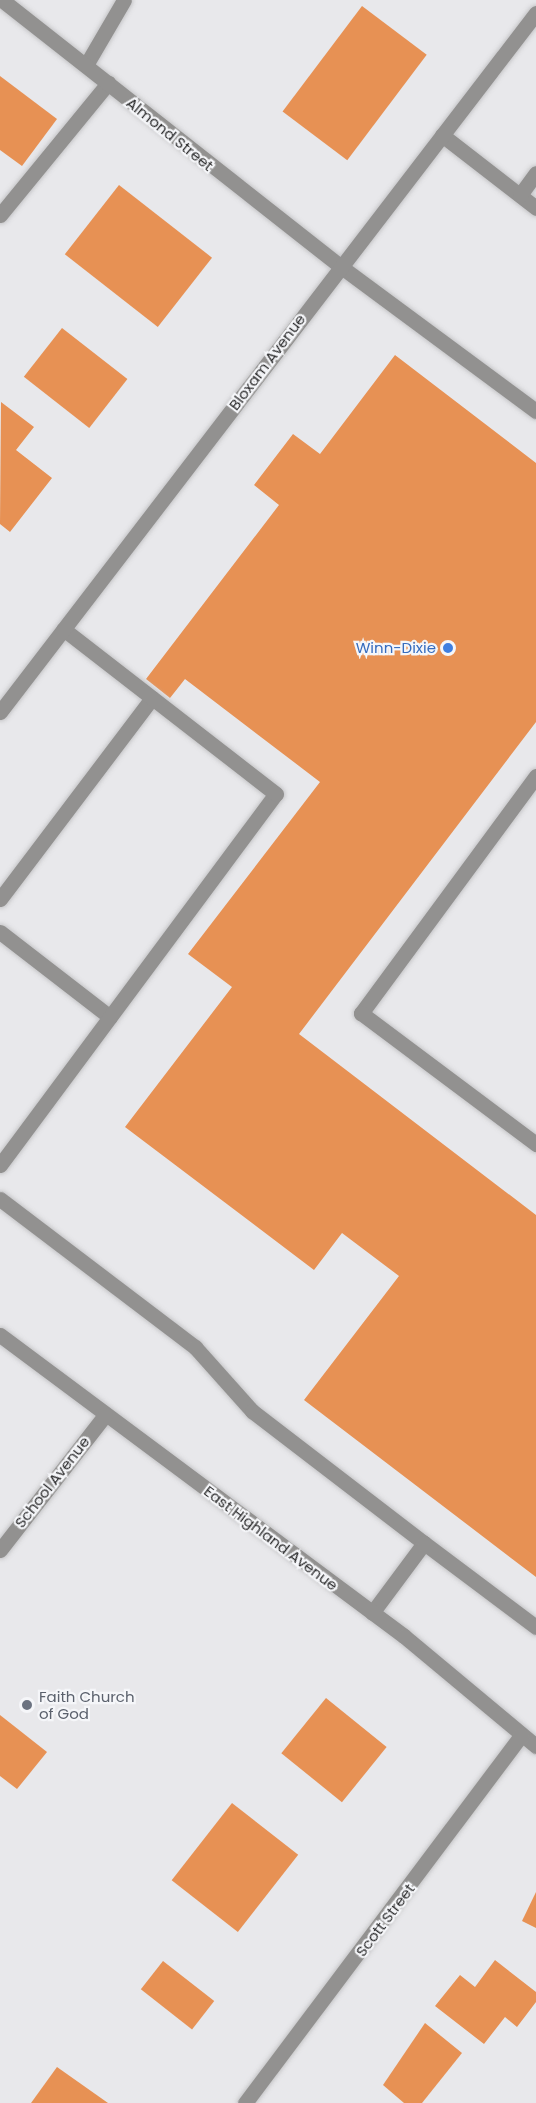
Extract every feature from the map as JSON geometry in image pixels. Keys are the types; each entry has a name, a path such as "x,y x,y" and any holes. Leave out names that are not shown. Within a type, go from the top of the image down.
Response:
{"street":[{"name":"Almond Street","path":"2,0 340,266 536,411"},
{"path":"86,65 124,0"},
{"name":"Bloxam Avenue","path":"0,711 536,13"},
{"path":"0,215 108,83"},
{"path":"442,135 536,208"},
{"path":"520,195 536,173"},
{"path":"0,1165 276,794 63,629"},
{"path":"0,899 152,698"},
{"path":"536,776 361,1013 536,1144"},
{"path":"0,932 110,1017"},
{"path":"0,1199 195,1347 252,1411 536,1627"},
{"name":"East Highland Avenue","path":"0,1335 372,1612 536,1746"},
{"name":"School Avenue","path":"0,1550 105,1415"},
{"path":"372,1612 424,1543"},
{"name":"Scott Street","path":"245,2103 521,1735"}],"building":[{"path":"362,6 427,55 347,160 283,111"},
{"path":"0,76 57,119 22,166 0,150"},
{"path":"119,185 212,258 158,327 65,254"},
{"path":"62,328 127,379 89,428 24,377"},
{"path":"395,355 536,463 536,722 299,1034 536,1215 536,1577 304,1400 399,1276 342,1233 314,1270 125,1127 232,987 188,954 320,782 185,679 170,698 146,679 279,505 254,485 293,434 320,454"},
{"path":"1,402 34,427 16,450 52,478 10,532 0,524"},
{"path":"326,1698 387,1747 342,1802 281,1753"},
{"path":"0,1715 47,1752 17,1789 0,1776"},
{"path":"232,1803 298,1855 238,1932 172,1880"},
{"path":"536,1892 536,1928 522,1921"},
{"path":"495,1960 536,1992 536,2002 517,2027 505,2017 484,2044 435,2006 460,1975 475,1987"},
{"path":"163,1961 214,2001 192,2029 141,1989"},
{"path":"425,2023 462,2053 422,2103 404,2103 383,2085"},
{"path":"57,2067 108,2103 31,2103"}],"place":[{"name":"Winn-Dixie","path":"448,648"},
{"name":"Faith Church of God","path":"27,1705"}]}
